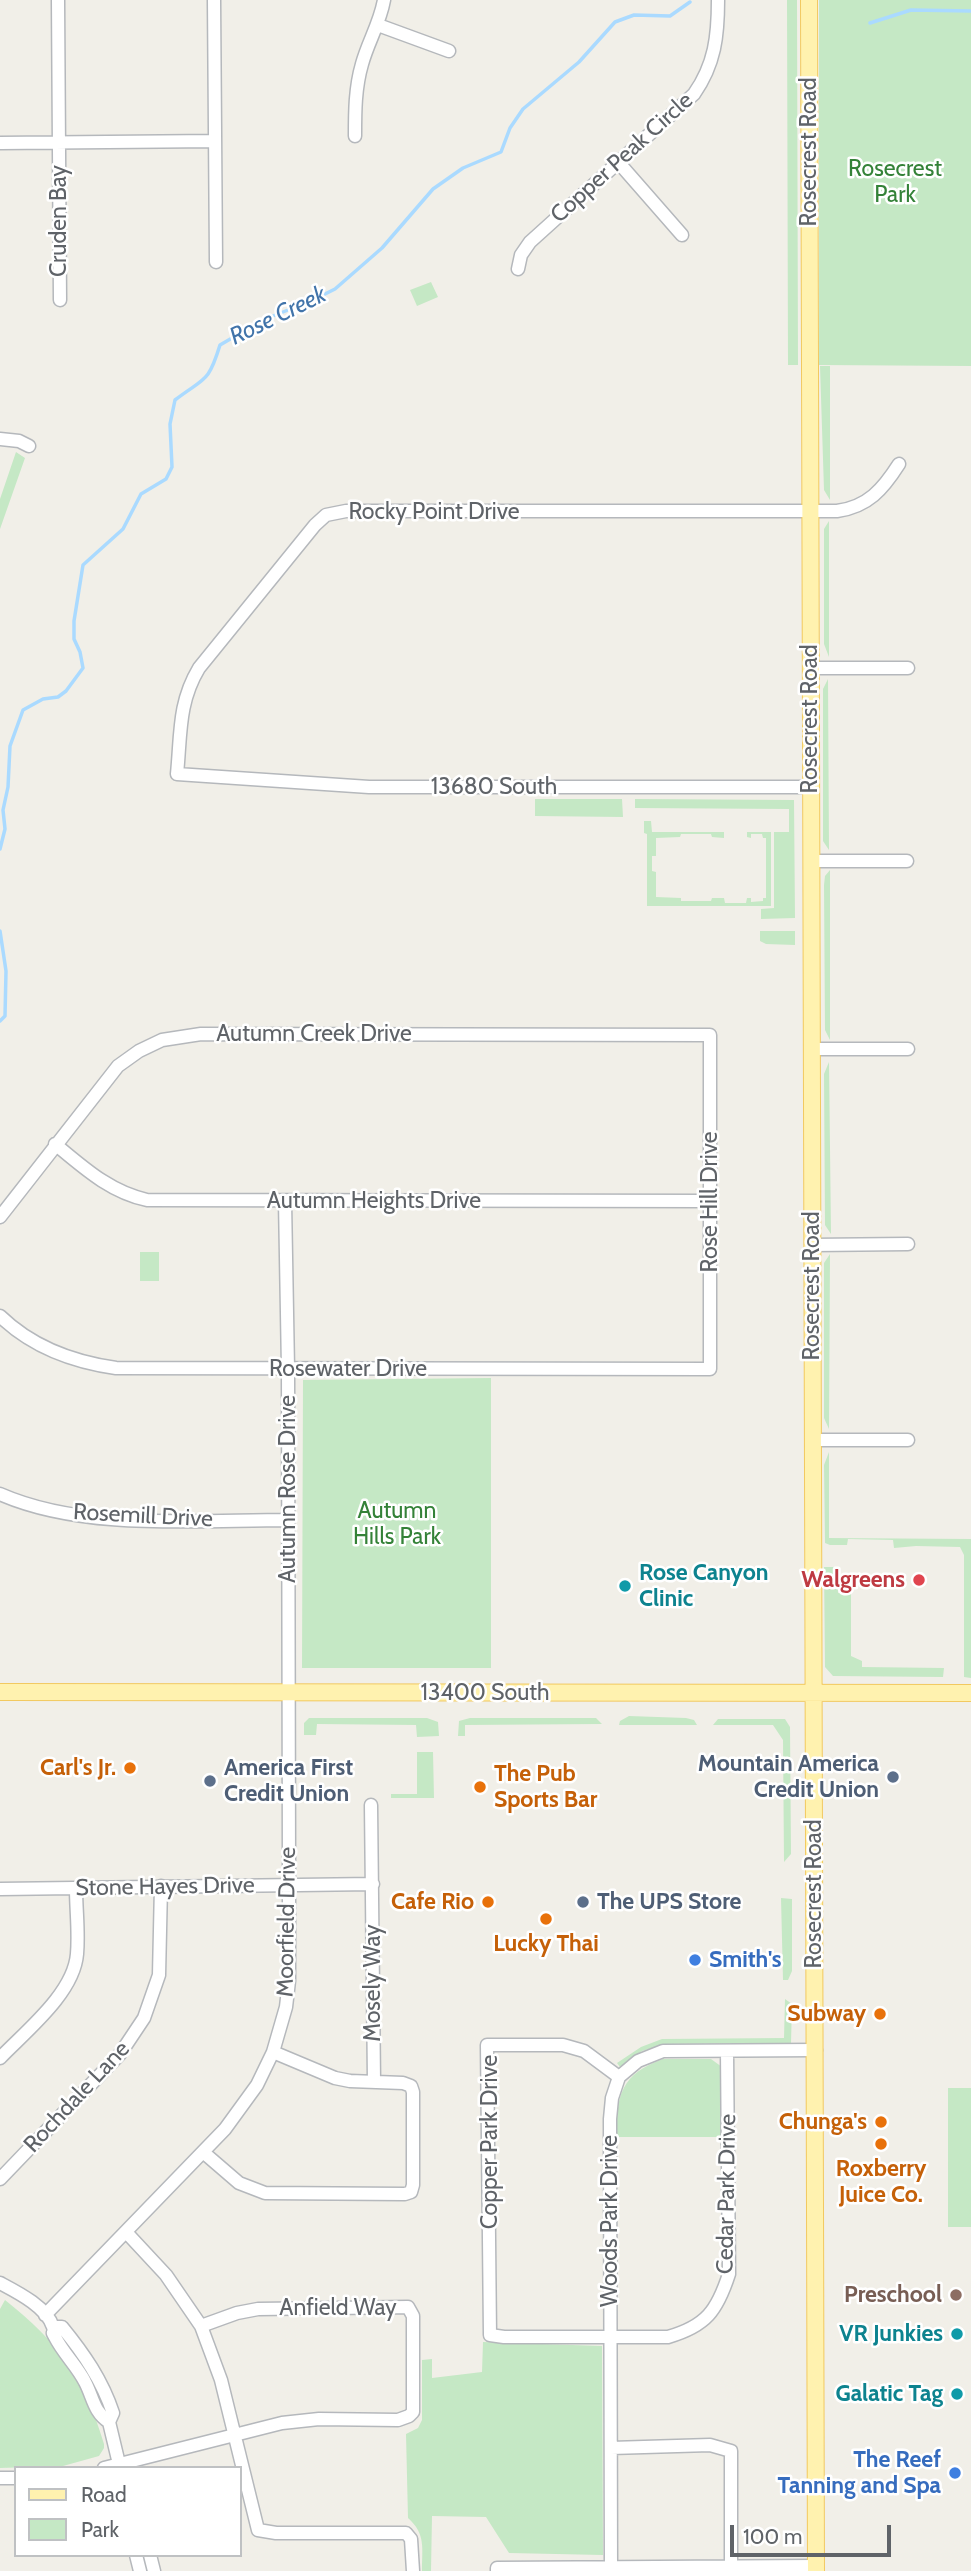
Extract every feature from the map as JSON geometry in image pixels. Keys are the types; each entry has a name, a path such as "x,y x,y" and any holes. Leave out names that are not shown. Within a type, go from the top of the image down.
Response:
{"main road":[{"name":"Rosecrest Road","path":"809,0 816,2569"},
{"name":"13400 South","path":"0,1692 971,1693"}],"street":[{"name":"Cruden Bay","path":"58,0 60,300"},
{"path":"214,0 216,262"},
{"path":"355,136 359,73 378,25 384,0"},
{"name":"Copper Peak Circle","path":"518,269 521,255 530,242 686,103 702,84 716,48 718,0"},
{"path":"378,25 449,51"},
{"path":"0,143 215,141"},
{"path":"618,163 682,235"},
{"path":"0,439 19,440 29,446"},
{"path":"810,512 844,510 866,502 884,486 899,464"},
{"name":"Rocky Point Drive","path":"177,774 183,708 188,686 199,668 315,524 326,515 346,511 810,512"},
{"path":"810,668 908,668"},
{"name":"13680 South","path":"177,774 369,787 810,787"},
{"path":"811,861 907,861"},
{"name":"Autumn Creek Drive","path":"0,1217 118,1066 139,1051 177,1037 201,1034 710,1035"},
{"name":"Rose Hill Drive","path":"710,1035 710,1369"},
{"path":"811,1049 908,1049"},
{"name":"Autumn Heights Drive","path":"55,1144 99,1180 133,1197 162,1201 710,1201"},
{"name":"Autumn Rose Drive","path":"285,1201 289,1692"},
{"path":"812,1245 908,1244"},
{"name":"Rosewater Drive","path":"0,1316 48,1349 97,1365 134,1368 710,1369"},
{"path":"812,1440 908,1440"},
{"name":"Rosemill Drive","path":"0,1494 49,1510 97,1518 289,1520"},
{"name":"Moorfield Drive","path":"46,2315 225,2129 257,2085 273,2052 288,1997 289,1692"},
{"name":"Mosely Way","path":"371,1805 374,2082"},
{"name":"Stone Hayes Drive","path":"0,1889 373,1884"},
{"name":"Rochdale Lane","path":"0,2179 120,2054 144,2018 159,1975 161,1886"},
{"path":"0,2058 52,2004 68,1983 77,1955 76,1888"},
{"name":"Copper Park Drive","path":"490,2335 487,2045 563,2045 584,2051 619,2077"},
{"path":"619,2077 638,2060 663,2051 816,2050"},
{"path":"203,2152 239,2183 265,2193 411,2192 414,2185 412,2088 403,2083 335,2078 273,2052"},
{"name":"Cedar Park Drive","path":"490,2335 668,2337 690,2330 708,2317 722,2297 729,2274 727,2052"},
{"name":"Woods Park Drive","path":"611,2569 610,2119 612,2098 619,2077"},
{"path":"126,2232 166,2275 201,2326 221,2380 241,2466"},
{"path":"0,2283 46,2315 53,2327 62,2327 94,2370 113,2413 109,2422 119,2465 233,2435"},
{"name":"Anfield Way","path":"201,2326 237,2313 258,2309 408,2307 413,2316 414,2406 409,2416 398,2420 299,2420 233,2435"},
{"path":"611,2448 710,2445 731,2451 731,2569"},
{"path":"242,2469 258,2530 276,2533 399,2532 410,2536 413,2571"},
{"path":"497,2571 497,2568 816,2569"}],"green space":[{"path":"787,0 797,0 798,365 788,365"},
{"name":"Rosecrest Park","path":"819,0 971,0 971,366 819,365"},
{"path":"431,282 438,297 417,306 410,290"},
{"path":"820,366 830,366 830,500 824,490"},
{"path":"16,452 25,458 0,529 0,499"},
{"path":"829,521 829,657 824,644 824,529"},
{"path":"828,679 829,850 823,841 823,689"},
{"path":"535,799 622,799 623,817 535,816"},
{"path":"635,799 794,800 795,918 761,919 761,909 774,908 774,832 789,832 789,809 635,808"},
{"path":"644,821 651,821 652,832 724,832 724,838 712,837 711,834 681,834 680,837 656,838 656,856 652,856 652,871 656,872 656,897 681,898 681,901 724,898 725,903 746,903 747,898 751,898 751,902 763,901 763,898 766,898 766,838 763,838 762,834 751,834 751,838 747,837 747,832 771,832 771,906 647,906 647,834 644,833"},
{"path":"830,870 830,1040 825,1030 824,885 825,876"},
{"path":"760,931 795,931 795,945 766,944 760,941"},
{"path":"829,1062 831,1234 825,1225 824,1074"},
{"path":"140,1252 159,1252 159,1281 140,1281"},
{"path":"830,1254 829,1429 824,1418 824,1263"},
{"name":"Autumn Hills Park","path":"491,1378 491,1668 302,1668 303,1380"},
{"path":"829,1452 829,1538 971,1539 971,1678 964,1677 964,1555 960,1547 894,1548 893,1540 848,1539 847,1545 825,1543 824,1465"},
{"path":"824,1567 837,1567 838,1593 851,1593 851,1656 862,1661 862,1667 944,1668 943,1677 833,1676 825,1667"},
{"path":"629,1716 686,1718 694,1720 697,1725 619,1725 620,1721"},
{"path":"309,1718 427,1718 438,1722 439,1736 417,1737 416,1725 317,1724 316,1735 304,1735 304,1723"},
{"path":"470,1718 596,1718 602,1724 465,1725 465,1736 458,1736 459,1721"},
{"path":"718,1719 785,1719 790,1727 791,1854 784,1862 783,1740 773,1725 713,1725"},
{"path":"417,1752 433,1752 434,1798 391,1798 391,1794 417,1794"},
{"path":"781,1898 792,1899 792,1971 788,1980 783,1980"},
{"path":"785,1999 792,2004 791,2043 665,2044 642,2051 620,2067 617,2063 641,2047 662,2039 784,2038"},
{"path":"663,2059 711,2059 722,2067 723,2137 617,2137 618,2109 624,2088 638,2072"},
{"path":"948,2088 971,2088 971,2227 948,2227"},
{"path":"5,2300 40,2331 67,2363 88,2399 96,2420 104,2444 99,2456 63,2466 0,2468 0,2309"},
{"path":"483,2342 602,2346 603,2555 509,2553 486,2517 432,2516 431,2571 422,2571 420,2536 408,2518 406,2434 418,2428 422,2420 422,2360 432,2359 432,2378 482,2372"}],"waterway":[{"name":"Rose Creek","path":"0,849 5,829 3,810 8,787 10,746 23,710 43,699 58,697 66,691 83,668 74,639 74,621 83,565 123,529 141,494 166,479 172,467 170,424 175,400 204,378 212,367 220,345 263,320 335,289 382,248 433,189 463,168 501,152 510,128 523,109 579,62 615,22 634,15 670,16 690,2"},
{"name":"Rose Creek","path":"870,23 911,10 971,11"},
{"name":"Rose Creek","path":"0,931 6,971 5,1016 0,1021"}],"place":[{"name":"Walgreens","path":"919,1580"},
{"name":"Rose Canyon Clinic","path":"625,1586"},
{"name":"Carl's Jr.","path":"130,1768"},
{"name":"Mountain America Credit Union","path":"893,1777"},
{"name":"America First Credit Union","path":"210,1781"},
{"name":"The Pub Sports Bar","path":"480,1787"},
{"name":"Cafe Rio","path":"488,1902"},
{"name":"The UPS Store","path":"583,1902"},
{"name":"Lucky Thai","path":"546,1919"},
{"name":"Smith's","path":"695,1960"},
{"name":"Subway","path":"880,2014"},
{"name":"Chunga's","path":"881,2122"},
{"name":"Roxberry Juice Co.","path":"881,2144"},
{"name":"Preschool","path":"956,2295"},
{"name":"VR Junkies","path":"957,2334"},
{"name":"Galatic Tag","path":"957,2394"},
{"name":"The Reef Tanning and Spa","path":"955,2473"}]}
